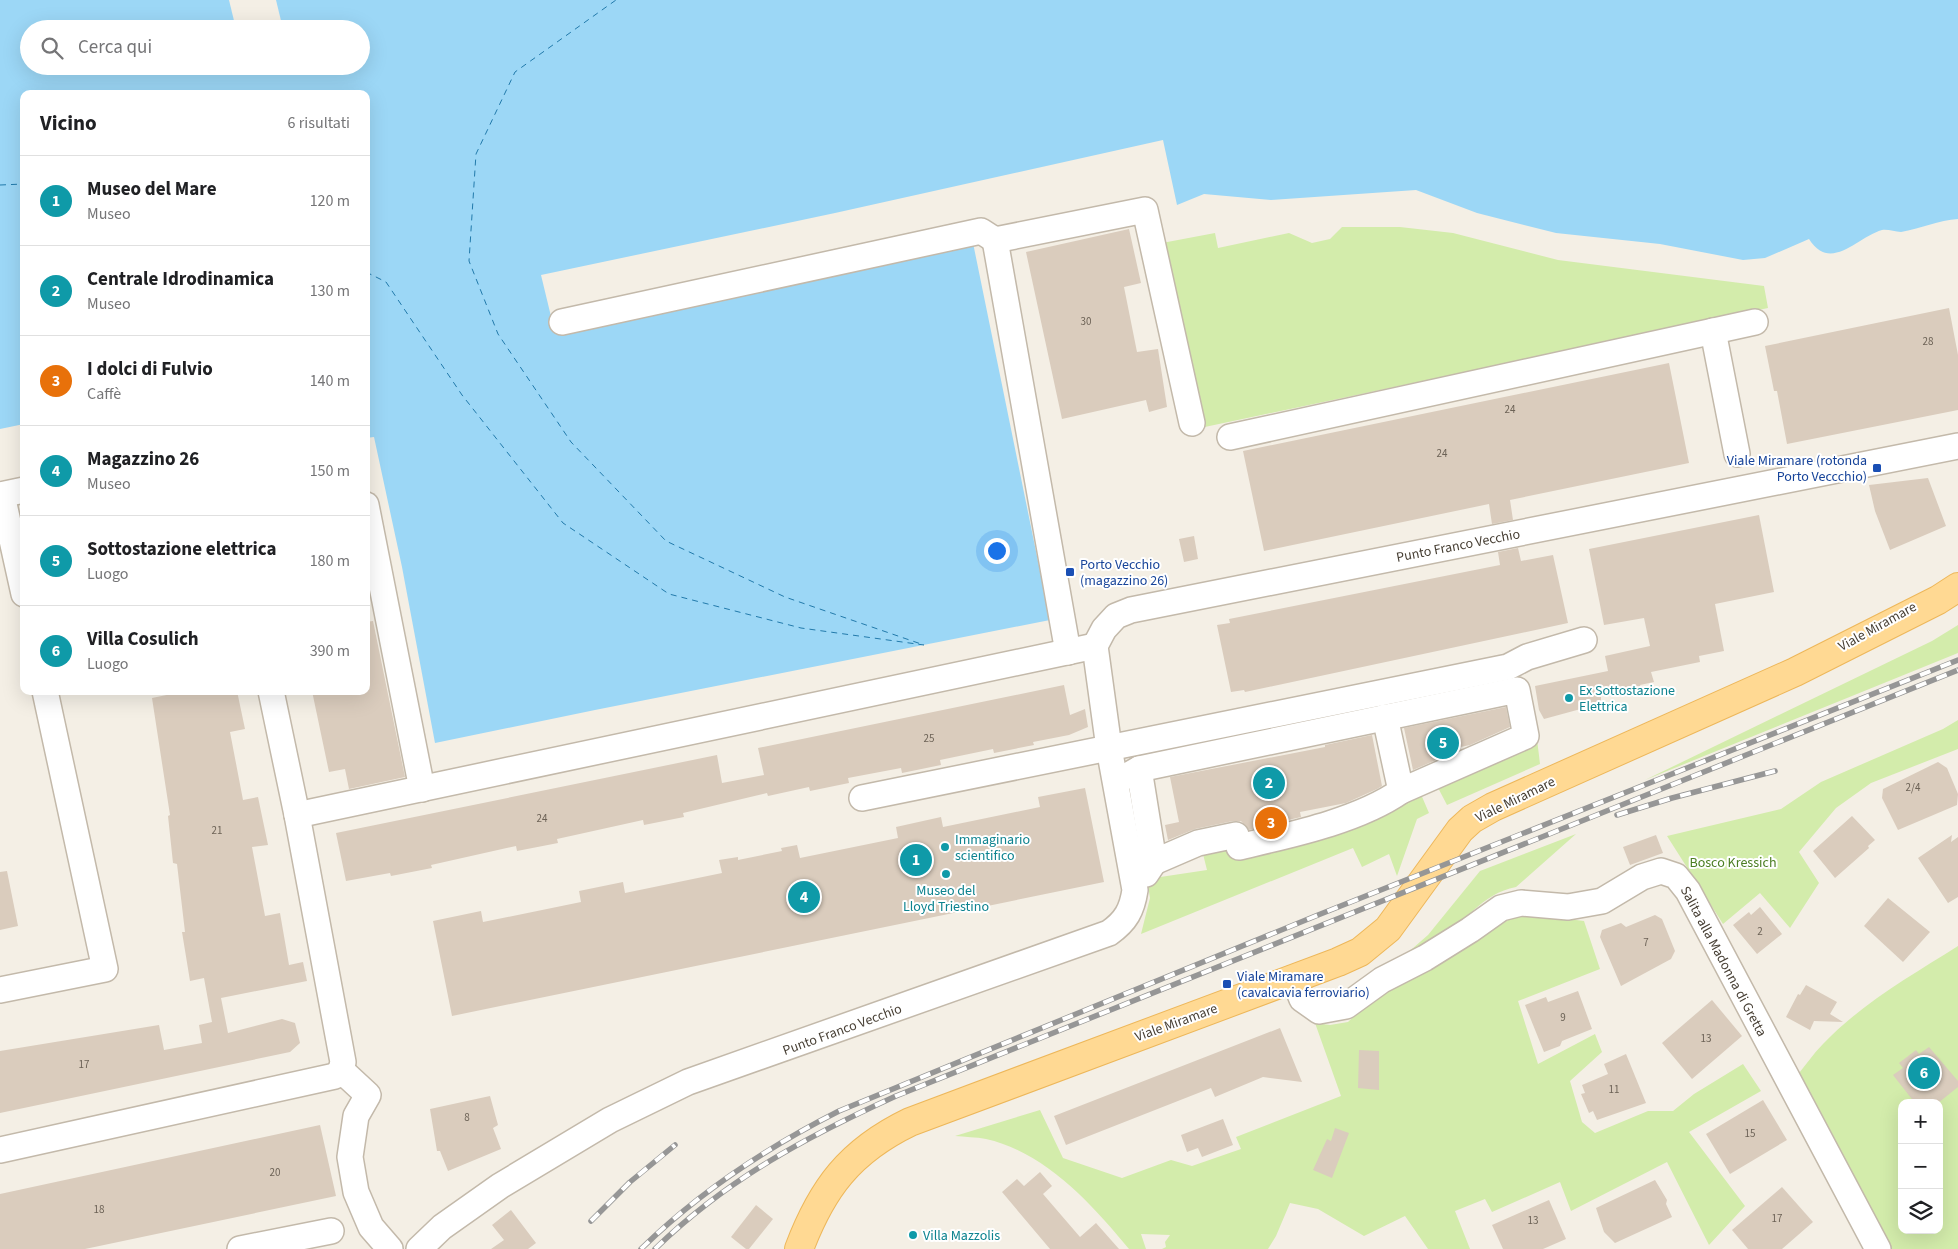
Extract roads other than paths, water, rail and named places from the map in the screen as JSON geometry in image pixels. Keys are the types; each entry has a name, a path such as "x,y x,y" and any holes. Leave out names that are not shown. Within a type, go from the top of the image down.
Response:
{"main road":[{"name":"Viale Miramare","path":"1795,672 1958,580"},
{"name":"Viale Miramare","path":"800,1249 811,1219 832,1182 857,1155 888,1132 910,1122 1338,962 1360,952 1376,941 1407,906 1449,844 1472,819 1522,792 1795,672 1938,600 1958,587"},
{"path":"1795,672 1958,598"}],"street":[{"path":"995,240 1145,210 1192,422"},
{"path":"562,322 982,230 995,240 1068,652"},
{"path":"1230,437 1755,322"},
{"path":"1713,331 1737,454"},
{"name":"Punto Franco Vecchio","path":"419,1249 442,1226 500,1186 610,1120 688,1082 1109,933 1119,926 1132,908 1135,890 1109,748 1095,646 1104,629 1116,616 1131,610 1951,449"},
{"path":"9,493 20,567"},
{"path":"370,526 422,789"},
{"path":"862,798 1508,667 1527,657 1584,640"},
{"path":"298,815 1095,646"},
{"path":"1517,690 1526,736 1426,784 1401,791 1388,800 1306,832 1239,847 1236,834 1198,843 1148,871 1132,773 1385,717 1517,690"},
{"path":"0,990 104,969 46,695"},
{"path":"0,1150 327,1078 335,1076 341,1070 343,1062 298,815 272,695"},
{"path":"1385,717 1401,791"},
{"name":"Salita alla Madonna di Gretta","path":"1294,978 1302,999 1319,1011 1346,1006 1382,980 1425,958 1501,908 1521,903 1568,907 1602,901 1642,877 1661,871 1676,876 1688,890 1878,1249"},
{"path":"341,1070 368,1095 356,1116 350,1157 356,1192 371,1227 390,1249"},
{"path":"240,1249 331,1231"}],"water":[{"path":"0,0 1958,0 1958,219 1901,232 1882,230 1835,253 1826,253 1817,249 1809,239 1765,258 1743,260 1660,244 1556,233 1477,213 1416,190 1271,200 1204,194 1177,205 1163,140 835,213 541,275 555,333 972,238 1050,620 435,743 402,567 374,437 370,438 370,90 20,90 20,425 0,429"}],"railway":[{"path":"641,1249 663,1228 734,1172 785,1140 839,1111 1318,915 1958,660"},
{"path":"655,1249 710,1201 739,1181 830,1127 896,1096 1958,670"},
{"path":"1617,815 1672,798 1775,771"},
{"path":"591,1221 630,1182 675,1145"}],"place":[{"name":"Viale Miramare (rotonda Porto Veccchio)","path":"1877,468"},
{"name":"Porto Vecchio (magazzino 26)","path":"1070,572"},
{"name":"Ex Sottostazione Elettrica","path":"1569,698"},
{"name":"Sottostazione elettrica","path":"1443,743"},
{"name":"Centrale Idrodinamica","path":"1269,783"},
{"name":"I dolci di Fulvio","path":"1271,823"},
{"name":"Immaginario scientifico","path":"945,847"},
{"name":"Museo del Mare","path":"916,860"},
{"name":"Museo del Lloyd Triestino","path":"946,874"},
{"name":"Magazzino 26","path":"804,897"},
{"name":"Viale Miramare (cavalcavia ferroviario)","path":"1227,984"},
{"name":"Villa Cosulich","path":"1924,1073"},
{"name":"Villa Mazzolis","path":"913,1235"}],"park label":[{"name":"Bosco Kressich","path":"1733,862"}]}
